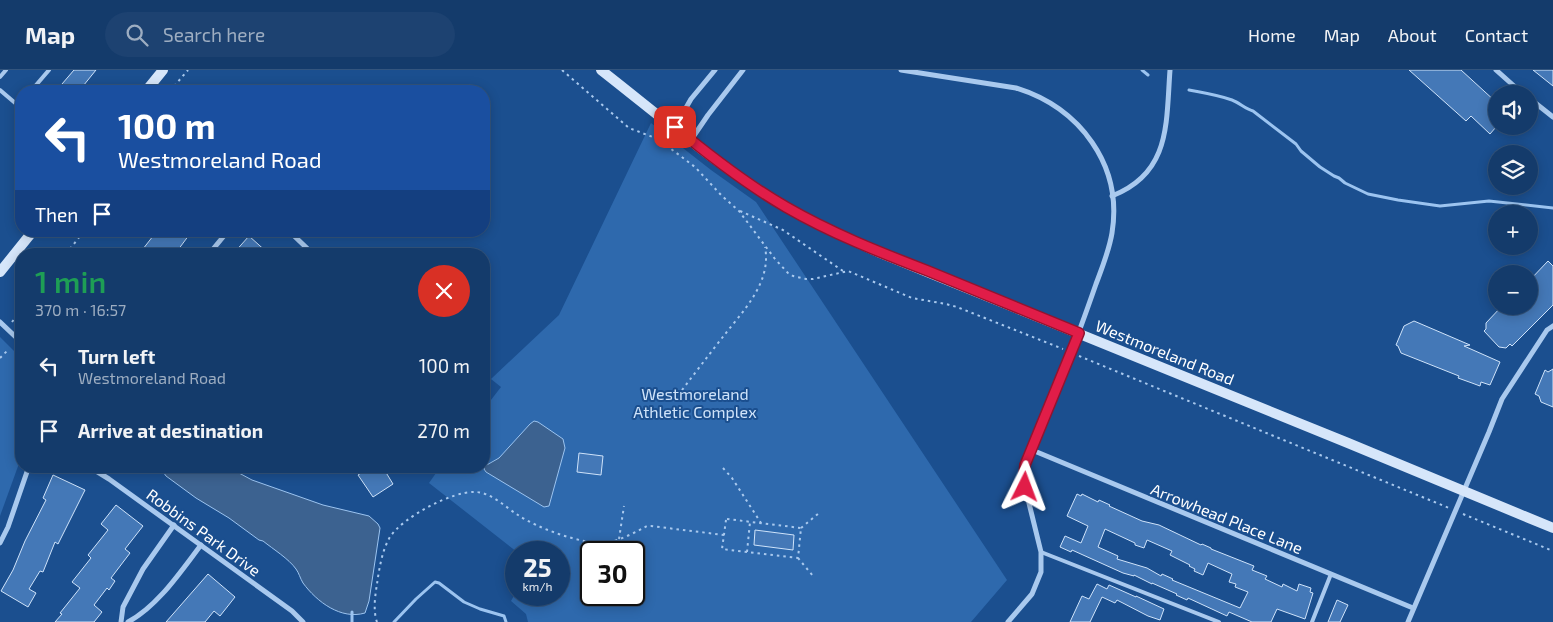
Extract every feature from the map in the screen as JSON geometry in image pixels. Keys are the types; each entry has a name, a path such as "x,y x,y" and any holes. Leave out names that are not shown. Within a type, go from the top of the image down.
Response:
{"street":[{"path":"151,85 163,70"},
{"name":"Westmoreland Road","path":"601,70 732,172 786,207 828,229 886,255 1553,528"},
{"path":"675,127 691,99 715,70"},
{"path":"691,140 743,70"},
{"path":"901,70 1016,88 1051,103 1076,123 1096,148 1106,172 1112,196 1113,220 1110,244 1079,333 1025,465 1025,487 1041,552 1041,572 1035,589 1008,622"},
{"path":"1112,196 1122,192 1138,181 1148,172 1157,157 1164,138 1170,70"},
{"path":"1496,70 1514,85"},
{"path":"1538,105 1553,116"},
{"path":"19,248 28,237"},
{"path":"214,248 223,237"},
{"path":"295,237 306,248"},
{"path":"0,272 15,253"},
{"path":"0,322 15,336"},
{"path":"1408,622 1502,399 1546,330 1553,326"},
{"name":"Arrowhead Place Lane","path":"1032,450 1414,608"},
{"path":"0,543 8,527 27,473"},
{"name":"Robbins Park Drive","path":"99,473 292,611 303,622"},
{"path":"121,622 123,607 143,569 174,525"},
{"path":"128,622 139,616 169,587 201,545"}],"lane":[{"path":"0,77 6,70"},
{"path":"36,85 49,70"},
{"path":"0,90 15,101"},
{"path":"1041,552 1219,622"},
{"path":"1312,622 1331,574"}],"path":[{"path":"175,85 188,70"},
{"path":"562,70 629,128 658,139 696,167 722,196 739,211 788,273 800,279 814,279 848,270 912,298 957,307 1444,506"},
{"path":"739,211 783,230 843,271"},
{"path":"71,248 79,237"},
{"path":"682,390 756,292 763,276 767,258 765,245"},
{"path":"0,358 8,350"},
{"path":"723,468 732,478 761,523"},
{"path":"378,622 375,611 376,587 389,538 411,516 454,496 474,491 481,492 535,524 578,539 597,542 611,542 647,526 724,535"},
{"path":"619,539 624,506"},
{"path":"798,558 801,528 819,513"},
{"path":"1464,514 1553,551"},
{"path":"801,528 727,519 722,549 798,558 813,576"},
{"path":"747,552 750,522"}],"green space":[{"name":"Westmoreland Athletic Complex","path":"651,123 756,202 1007,580 971,622 528,622 526,614 517,606 570,606 570,541 505,541 505,543 429,483 436,473 490,473 490,401 501,387 491,379 559,315"},
{"path":"0,337 15,352 16,473 0,516"}],"shaded area":[{"path":"534,421 538,422 563,439 565,448 549,506 544,507 488,473 490,473 490,463 499,458"},
{"path":"164,473 239,473 252,480 323,505 369,516 380,528 369,601 365,613 347,614 322,603 303,583 296,569 285,558 263,541 196,498"}],"building":[{"path":"74,70 96,70 84,85 61,85"},
{"path":"1409,70 1461,70 1488,95 1488,132 1471,116 1466,121"},
{"path":"1533,70 1553,70 1553,86"},
{"path":"152,237 188,237 179,248 144,248"},
{"path":"250,237 262,248 238,248"},
{"path":"1548,261 1553,266 1553,305 1512,346 1510,344 1506,348 1499,347 1484,331 1486,323 1494,315 1538,315 1538,272"},
{"path":"1414,321 1470,345 1464,346 1500,362 1490,385 1481,382 1480,386 1401,353 1396,345 1404,326"},
{"path":"1553,369 1553,407 1541,402 1539,396 1535,394 1545,370 1548,372"},
{"path":"579,453 603,456 601,475 577,472"},
{"path":"361,473 386,473 393,484 373,497 358,475"},
{"path":"53,475 85,490 58,544 55,542 43,572 40,571 29,589 36,593 28,607 1,591 46,500 43,498"},
{"path":"1077,494 1081,496 1082,494 1098,502 1099,500 1142,521 1159,525 1201,545 1254,566 1252,570 1267,576 1265,579 1282,587 1283,584 1297,591 1299,584 1311,588 1310,592 1313,593 1305,619 1277,609 1271,622 1252,622 1229,612 1227,616 1134,575 1123,573 1072,550 1071,552 1060,547 1065,536 1081,543 1088,526 1067,516","holes":["1105,529 1135,543 1135,545 1144,548 1147,540 1172,551 1170,555 1190,565 1195,569 1194,571 1203,575 1208,563 1232,574 1229,582 1236,584 1235,587 1248,592 1240,608 1172,580 1162,574 1161,576 1147,568 1117,559 1118,556 1098,547"]},
{"path":"116,505 143,526 125,549 130,553 111,578 115,581 94,605 102,612 94,622 55,622 80,588 72,582 91,558 88,555 108,530 101,524"},
{"path":"755,530 794,535 793,550 754,545"},
{"path":"208,574 235,597 220,616 214,611 205,622 166,622"},
{"path":"1097,584 1107,589 1109,585 1164,609 1160,620 1117,600 1115,603 1102,597 1090,622 1070,622 1082,596 1089,599"},
{"path":"1337,600 1348,605 1340,622 1328,622"}],"waterway":[{"path":"1142,70 1148,75"},
{"path":"1189,90 1227,98 1253,111 1296,144 1301,151 1320,167 1345,183 1368,194 1440,206 1489,201 1553,208"},
{"path":"394,622 435,582 464,602 504,616 506,622"},
{"path":"352,612 352,622"}],"route":[{"path":"675,127 732,172 786,207 828,229 878,252 1079,333 1025,465 1025,487"}]}
